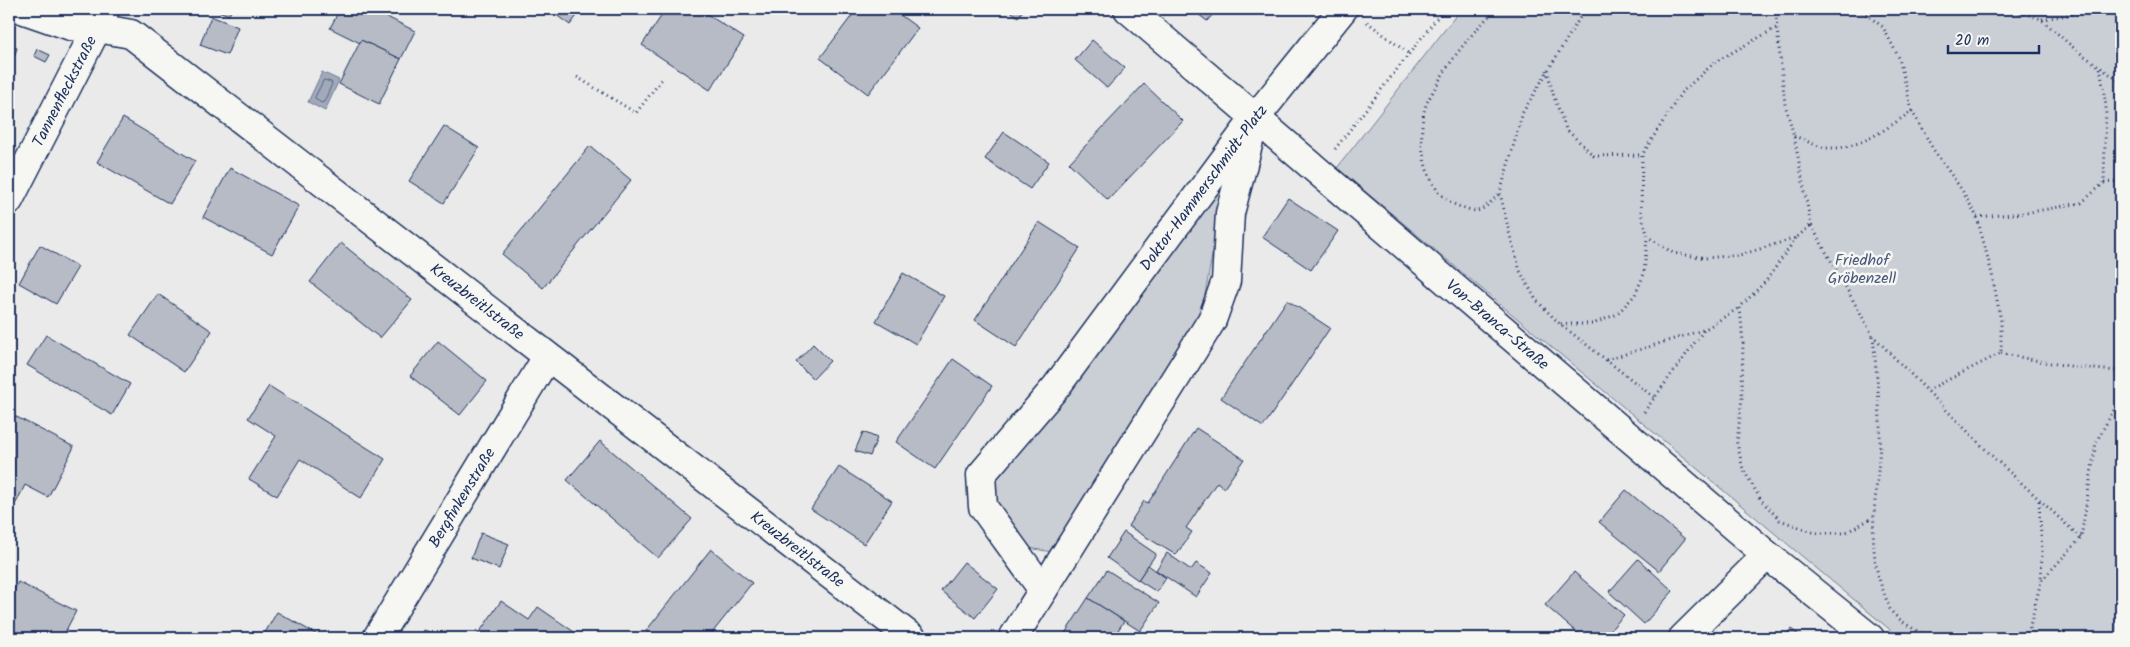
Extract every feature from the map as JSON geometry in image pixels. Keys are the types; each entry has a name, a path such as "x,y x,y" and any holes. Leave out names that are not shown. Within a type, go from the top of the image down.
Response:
{"street":[{"name":"Kreuzbreitlstraße","path":"22,9 71,26 101,18 131,34 912,638"},
{"name":"Von-Branca-Straße","path":"1128,9 1767,555 1870,638"},
{"path":"1256,117 1343,9"},
{"name":"Tannenfleckstraße","path":"9,200 101,18"},
{"name":"Doktor-Hammerschmidt-Platz","path":"1256,117 1230,213 1226,281 1212,320 1043,590 983,507 981,474 1056,387 1256,117"},
{"name":"Bergfinkenstraße","path":"377,638 547,357"},
{"path":"1683,638 1767,555"},
{"path":"1013,638 1043,590"}],"path":[{"path":"1307,162 1335,150 1444,9"},
{"path":"1496,9 1467,38 1442,75 1425,107 1420,141 1425,166 1439,193 1455,206 1476,211 1486,206 1500,193"},
{"path":"1585,9 1523,112 1500,193 1508,232 1520,270 1536,300 1560,324 1655,398"},
{"path":"1775,9 1785,104 1794,136 1811,225 1873,336 2039,500 2081,538"},
{"path":"1859,9 1883,27 1899,58 1912,111 1933,150 1962,190 1977,217 2002,320 2001,352"},
{"path":"2010,9 2041,19 2076,50 2121,82"},
{"path":"2041,19 2108,9"},
{"path":"1560,324 1593,324 1617,314 1635,296 1644,274 1648,237 1641,213 1642,155 1681,93 1715,62 1776,28"},
{"path":"2100,67 2106,106 2107,148 2104,183"},
{"path":"1547,70 1566,130 1594,156 1642,155"},
{"path":"577,76 636,113 662,79"},
{"path":"1794,136 1827,148 1858,144 1880,133 1912,111"},
{"path":"1977,217 2025,213 2081,203 2104,183 2121,181"},
{"path":"1606,360 1704,330 1740,307 1766,281 1796,238 1811,225"},
{"path":"1648,237 1673,253 1705,258 1740,255 1796,238"},
{"path":"1740,307 1743,342 1742,388 1737,443 1743,469 1761,500 1780,520 1815,533 1845,533 1872,518"},
{"path":"1626,434 1655,398 1704,330"},
{"path":"1873,336 1880,441 1877,486 1872,518 1874,556 1879,580 1891,611 1919,633 1932,638"},
{"path":"1928,390 2001,352 2037,361 2090,370 2121,371"},
{"path":"2041,581 2081,538 2096,442 2121,397"},
{"path":"2026,638 2041,581 2042,552 2039,500"}],"green space":[{"name":"Friedhof Gröbenzell","path":"1461,9 2121,9 2121,638 1900,638 1337,168"},
{"path":"1247,135 1222,199 1202,312 1052,552 1029,548 991,504 994,469"}],"water":[{"path":"322,72 339,80 325,111 308,102"}],"building":[{"path":"213,9 232,9 229,15"},
{"path":"340,9 371,9 415,31 401,59 361,40 360,43 330,28"},
{"path":"548,9 582,9 570,25"},
{"path":"666,9 699,9 744,38 710,90 642,45"},
{"path":"857,9 892,9 918,28 868,94 820,58"},
{"path":"1008,9 1024,9 1018,17"},
{"path":"1203,9 1211,9 1215,12 1207,21 1198,14"},
{"path":"211,16 238,27 227,55 200,45"},
{"path":"361,40 401,59 379,104 339,84"},
{"path":"1092,40 1125,68 1107,88 1075,60"},
{"path":"9,45 17,48 9,71"},
{"path":"37,49 50,55 46,62 34,56"},
{"path":"1144,84 1183,121 1108,200 1069,163"},
{"path":"123,118 195,161 170,204 97,162"},
{"path":"444,126 479,148 444,203 409,181"},
{"path":"1004,132 1049,162 1030,189 985,159"},
{"path":"590,146 631,180 543,288 502,254"},
{"path":"230,168 299,206 272,254 203,217"},
{"path":"1288,198 1338,231 1311,270 1262,237"},
{"path":"1039,222 1080,248 1016,347 975,320"},
{"path":"341,243 412,300 380,338 310,282"},
{"path":"40,245 78,267 56,304 19,283"},
{"path":"903,273 944,296 916,344 876,321"},
{"path":"158,294 212,331 184,372 130,335"},
{"path":"1287,300 1330,328 1263,427 1221,398"},
{"path":"46,335 130,384 112,415 27,365"},
{"path":"438,341 487,381 460,415 410,376"},
{"path":"813,344 830,361 813,379 796,362"},
{"path":"953,359 992,386 935,469 896,442"},
{"path":"269,386 385,459 361,498 300,459 277,496 249,479 276,436 248,418"},
{"path":"9,413 74,447 48,497 25,485 16,503 9,500"},
{"path":"1196,428 1244,459 1224,488 1217,482 1186,528 1192,532 1176,555 1128,526 1144,501 1148,503"},
{"path":"863,432 877,438 870,456 855,451"},
{"path":"600,441 692,519 658,558 567,480"},
{"path":"839,467 892,501 864,544 811,509"},
{"path":"1626,490 1685,539 1659,571 1599,522"},
{"path":"1124,532 1156,554 1138,580 1107,558"},
{"path":"481,533 509,544 499,569 471,558"},
{"path":"711,549 752,583 708,638 655,638 646,631"},
{"path":"1167,553 1191,570 1196,563 1212,573 1196,597 1156,570"},
{"path":"1638,559 1673,591 1644,624 1609,592"},
{"path":"964,562 998,589 975,618 941,591"},
{"path":"1148,565 1166,578 1157,592 1138,580"},
{"path":"1107,570 1159,603 1140,631 1088,598"},
{"path":"1574,572 1624,615 1603,638 1583,638 1545,605"},
{"path":"18,582 76,611 62,638 18,638 9,634 9,600"},
{"path":"1088,598 1124,621 1113,638 1062,638"},
{"path":"501,601 529,620 538,607 580,636 579,638 479,638 477,636"},
{"path":"277,612 323,638 262,638"},
{"path":"1791,629 1803,638 1783,638"},
{"path":"424,630 446,638 421,638"}]}
